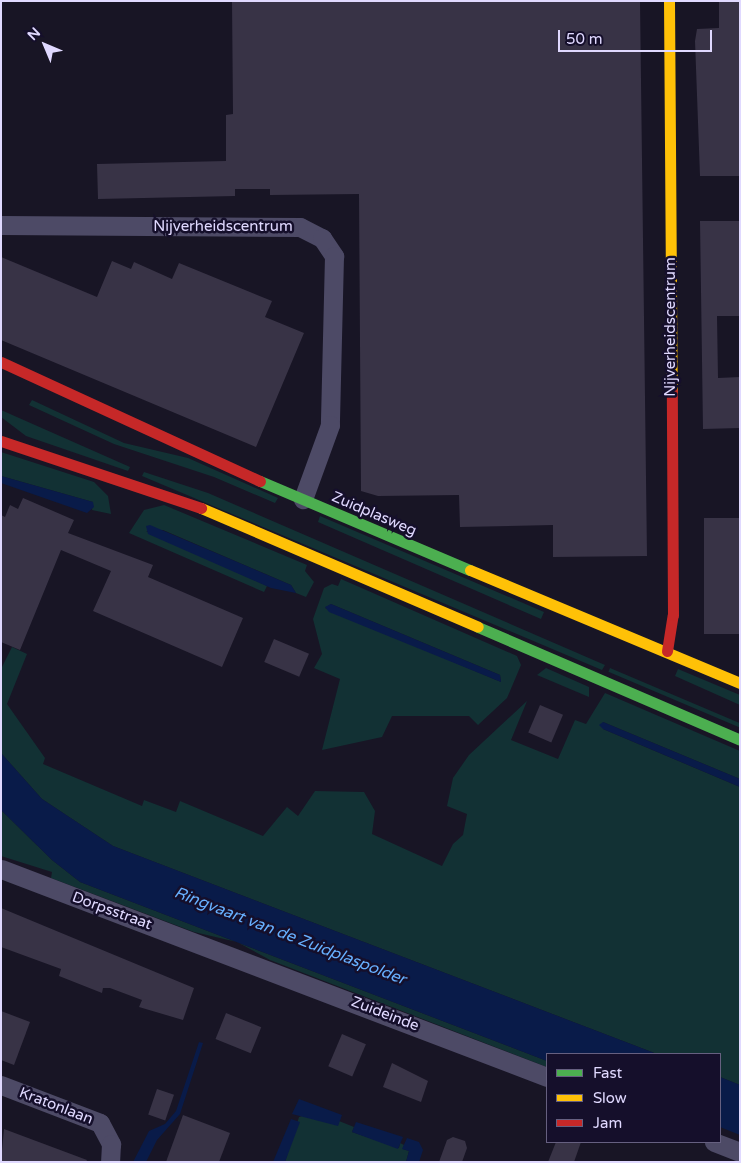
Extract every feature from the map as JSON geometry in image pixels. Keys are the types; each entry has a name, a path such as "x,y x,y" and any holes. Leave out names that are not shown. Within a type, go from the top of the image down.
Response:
{"street":[{"name":"Nijverheidscentrum","path":"667,651 673,615 669,1"},
{"name":"Nijverheidscentrum","path":"1,225 300,228 322,238 334,256 330,425 302,499"},
{"name":"Zuidplasweg","path":"1,362 302,499 740,683"},
{"path":"1,429 20,446"},
{"path":"1,441 196,506 740,740"},
{"name":"Dorpsstraat","path":"1,869 222,954"},
{"name":"Zuideinde","path":"222,954 546,1077"},
{"name":"Kratonlaan","path":"1,1084 100,1123 111,1144 110,1162"},
{"path":"717,1143 740,1152"}],"green space":[{"path":"32,400 124,443 188,458 278,498 275,503 214,477 114,444 29,405"},
{"path":"1,410 130,467 128,471 26,436 1,417"},
{"path":"1,452 94,482 108,496 111,514 92,510 93,502 1,476"},
{"path":"144,472 208,493 605,665 602,670 142,476"},
{"path":"164,505 307,565 305,571 314,582 306,597 296,593 291,585 163,530 146,531 267,586 264,592 129,533 144,510"},
{"path":"320,516 544,612 541,619 318,522"},
{"path":"341,579 517,656 521,665 507,698 478,725 469,716 392,716 382,737 322,750 340,679 314,668 322,654 313,619 324,588 332,584 338,586","holes":["331,604 500,675 501,682 325,608"]},
{"path":"12,647 27,654 7,704 45,758 43,764 142,806 144,800 176,812 180,801 263,836 287,807 298,816 315,791 364,792 375,811 372,834 442,866 453,844 463,835 467,814 447,806 453,778 469,755 527,701 511,740 558,759 575,720 586,724 605,693 740,751 740,779 603,722 603,729 740,787 740,1085 721,1077 721,1053 654,1053 113,846 42,799 1,753 1,669"},
{"path":"546,668 589,687 589,697 537,675"},
{"path":"610,668 740,723 739,727 608,672"},
{"path":"678,669 740,695 740,705 675,676"},
{"path":"1,810 52,860 80,882 236,942 194,932 51,878 52,872 1,856"},
{"path":"238,943 546,1061 546,1067 270,960"},
{"path":"305,1115 338,1125 339,1121 354,1127 352,1132 399,1148 400,1143 404,1145 403,1149 409,1151 406,1162 285,1162 299,1117"}],"water":[{"path":"1,476 93,502 94,507 87,513 1,483"},
{"path":"150,525 291,585 296,593 271,588 148,534 146,526"},
{"path":"331,604 500,675 501,682 329,612 325,607"},
{"path":"603,722 740,779 740,787 603,729 599,725"},
{"name":"Ringvaart van de Zuidplaspolder","path":"1,753 42,799 113,846 654,1053 546,1053 546,1061 80,882 52,860 1,810"},
{"path":"199,1042 203,1043 180,1114 157,1140 146,1162 133,1162 149,1131 165,1124 176,1111"},
{"path":"721,1077 740,1085 740,1135 721,1127"},
{"path":"299,1099 342,1115 338,1126 292,1114"},
{"path":"291,1119 300,1122 285,1162 273,1162"},
{"path":"356,1122 403,1137 398,1149 352,1132"},
{"path":"407,1138 419,1142 423,1150 419,1162 406,1162 409,1151 402,1149"}],"building":[{"path":"232,1 640,1 647,556 553,557 553,525 460,527 459,495 378,496 361,491 359,194 270,195 270,189 235,189 235,196 98,199 97,164 226,161 226,115 233,114"},
{"path":"719,1 740,1 740,176 700,176 695,41 697,29 719,28"},
{"path":"700,221 740,221 740,316 717,316 718,378 740,377 740,428 703,429"},
{"path":"1,257 97,297 112,261 131,269 134,262 172,279 179,263 272,301 265,317 304,333 256,447 1,340"},
{"path":"23,498 74,520 68,533 153,565 148,577 243,618 222,667 93,611 111,571 61,550 20,650 1,642 1,515 5,517 10,505 18,509"},
{"path":"704,518 740,518 740,634 704,634"},
{"path":"274,639 309,654 299,677 264,662"},
{"path":"540,705 563,715 551,742 528,733"},
{"path":"1,908 194,988 183,1020 139,1007 142,1000 110,988 103,988 102,993 59,976 61,969 1,947"},
{"path":"1,1011 30,1022 14,1065 1,1060"},
{"path":"226,1013 261,1027 251,1053 216,1039"},
{"path":"342,1034 366,1044 352,1076 328,1066"},
{"path":"392,1063 428,1081 421,1102 383,1087"},
{"path":"157,1089 174,1095 165,1120 148,1115"},
{"path":"183,1115 230,1133 219,1162 166,1162"},
{"path":"4,1129 87,1160 86,1162 1,1162"},
{"path":"453,1137 465,1141 467,1148 462,1162 439,1162 447,1140"},
{"path":"556,1143 581,1143 574,1162 548,1162"}],"traffic: fast":[{"path":"260,481 470,570"},
{"path":"478,627 740,740"}],"traffic: slow":[{"path":"669,1 672,391"},
{"path":"201,508 478,627"},
{"path":"470,570 740,683"}],"traffic: jam":[{"path":"1,362 260,481"},
{"path":"667,651 673,615 672,391"},
{"path":"1,441 201,508"}]}
